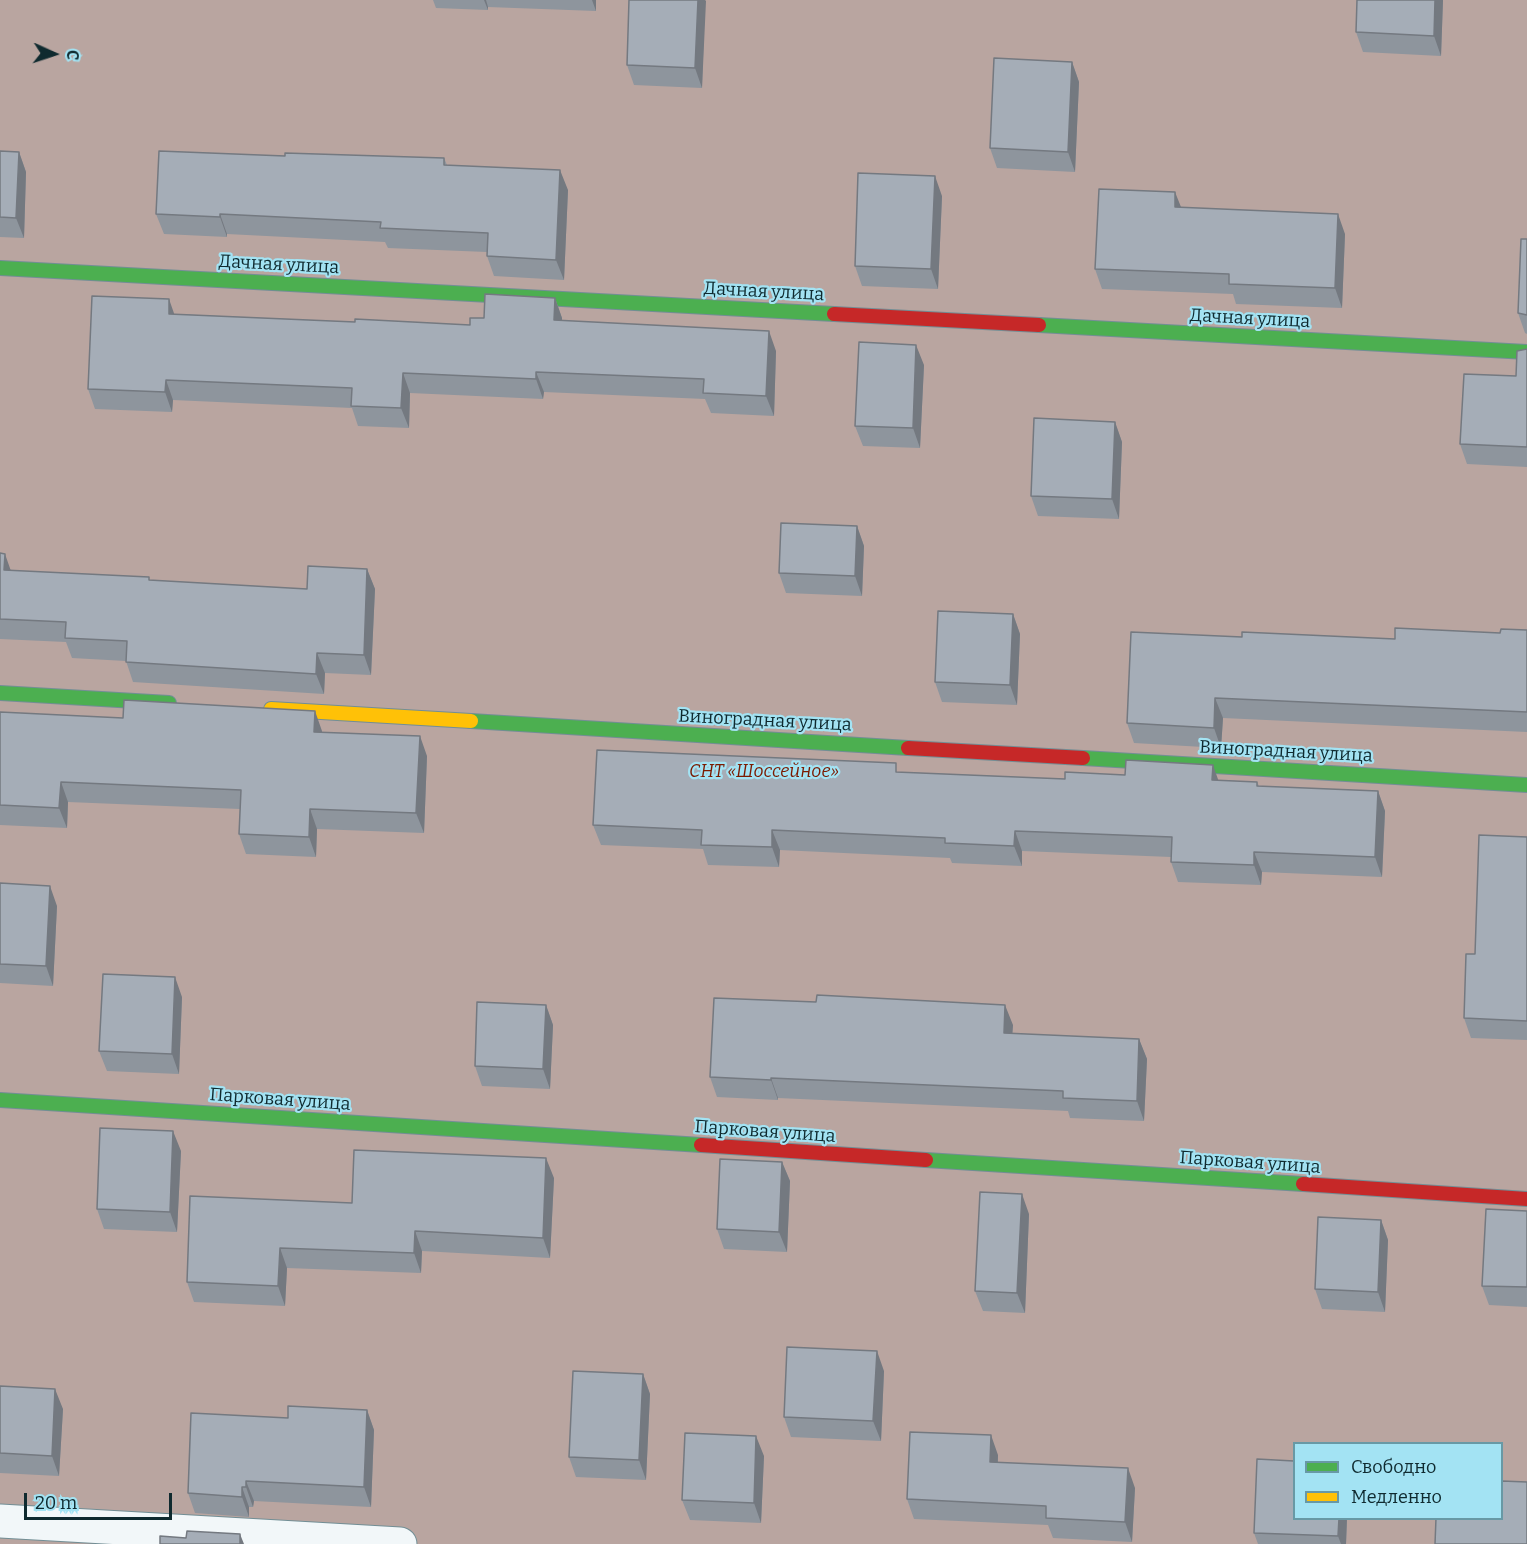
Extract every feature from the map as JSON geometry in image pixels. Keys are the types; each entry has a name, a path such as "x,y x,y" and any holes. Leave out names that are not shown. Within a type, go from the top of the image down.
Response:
{"street":[{"name":"Дачная улица","path":"0,268 1527,352"},
{"path":"0,693 179,703"},
{"name":"Виноградная улица","path":"262,708 1527,784"},
{"name":"Парковая улица","path":"0,1100 1527,1199"},
{"path":"0,1521 400,1544"}],"green space":[{"name":"СНТ «Шоссейное»","path":"0,0 1527,0 1527,1544 0,1544"}],"building":[{"path":"629,0 698,0 695,68 627,65"},
{"path":"1357,0 1435,0 1434,36 1356,32"},
{"path":"994,58 1072,62 1068,152 990,148"},
{"path":"0,151 19,152 16,218 0,217"},
{"path":"159,151 285,156 285,153 444,158 444,165 560,170 556,260 487,256 488,233 380,228 381,222 220,214 220,217 156,214"},
{"path":"858,173 935,176 931,269 855,266"},
{"path":"1099,189 1175,192 1175,207 1338,214 1335,288 1229,284 1229,274 1095,269"},
{"path":"1521,239 1527,239 1527,315 1518,313"},
{"path":"485,294 555,298 554,320 769,331 766,396 703,393 704,379 536,372 536,379 403,373 401,408 351,406 352,388 166,380 165,392 88,389 92,296 169,299 169,314 470,325 470,318 484,318"},
{"path":"859,342 916,345 913,428 855,426"},
{"path":"1527,349 1527,447 1460,444 1464,374 1516,376 1517,351"},
{"path":"1034,418 1115,422 1112,499 1031,496"},
{"path":"781,523 857,526 855,576 779,573"},
{"path":"0,553 5,554 4,570 149,577 149,580 307,589 308,566 367,569 364,655 317,653 316,674 126,662 127,641 65,638 66,622 0,619"},
{"path":"938,611 1013,614 1010,685 935,682"},
{"path":"1395,628 1500,633 1501,629 1527,630 1527,712 1215,698 1214,728 1127,723 1131,632 1242,637 1242,632 1395,639"},
{"path":"124,700 315,711 314,732 420,736 416,813 310,809 309,837 239,834 241,790 61,782 59,808 0,805 0,712 123,718"},
{"path":"597,750 896,763 896,772 1065,779 1065,772 1125,775 1126,760 1213,765 1212,780 1257,782 1257,786 1378,791 1375,857 1254,852 1254,865 1171,862 1172,837 1015,831 1014,846 945,843 945,838 772,830 772,847 701,845 702,830 593,825"},
{"path":"1479,835 1527,837 1527,1021 1464,1018 1466,954 1475,954"},
{"path":"0,883 50,886 46,966 0,964"},
{"path":"103,974 175,977 172,1054 99,1051"},
{"path":"817,995 1005,1005 1004,1033 1139,1039 1137,1101 1063,1098 1063,1091 710,1077 714,998 816,1002"},
{"path":"477,1002 546,1005 543,1069 475,1066"},
{"path":"100,1128 173,1131 170,1212 97,1209"},
{"path":"354,1150 546,1158 543,1238 415,1231 414,1253 280,1248 278,1286 187,1282 190,1196 352,1203"},
{"path":"720,1159 782,1162 779,1232 717,1229"},
{"path":"980,1192 1022,1194 1017,1293 975,1291"},
{"path":"1486,1209 1527,1211 1527,1287 1482,1286"},
{"path":"1318,1217 1381,1220 1378,1292 1315,1289"},
{"path":"787,1347 877,1351 873,1421 784,1417"},
{"path":"573,1371 643,1374 639,1460 569,1457"},
{"path":"0,1386 55,1389 52,1456 0,1453"},
{"path":"288,1406 367,1410 364,1487 246,1481 246,1487 242,1487 242,1497 188,1493 191,1413 288,1418"},
{"path":"910,1432 991,1435 990,1462 1128,1468 1125,1522 1046,1518 1046,1506 907,1499"},
{"path":"685,1433 756,1436 754,1503 682,1500"},
{"path":"1257,1459 1293,1461 1293,1520 1339,1520 1338,1536 1254,1533"},
{"path":"1503,1481 1527,1482 1527,1544 1435,1544 1436,1520 1503,1520"},
{"path":"187,1531 240,1534 240,1544 160,1544 160,1536 186,1538"}],"traffic: fast":[{"path":"0,268 834,314"},
{"path":"1039,325 1527,352"},
{"path":"0,693 169,703"},
{"path":"471,721 908,748"},
{"path":"1083,758 1527,785"},
{"path":"0,1100 701,1145"},
{"path":"926,1160 1303,1184"}],"traffic: slow":[{"path":"271,709 471,721"}],"traffic: jam":[{"path":"834,314 1039,325"},
{"path":"908,748 1083,758"},
{"path":"701,1145 926,1160"},
{"path":"1303,1184 1527,1199"}]}
